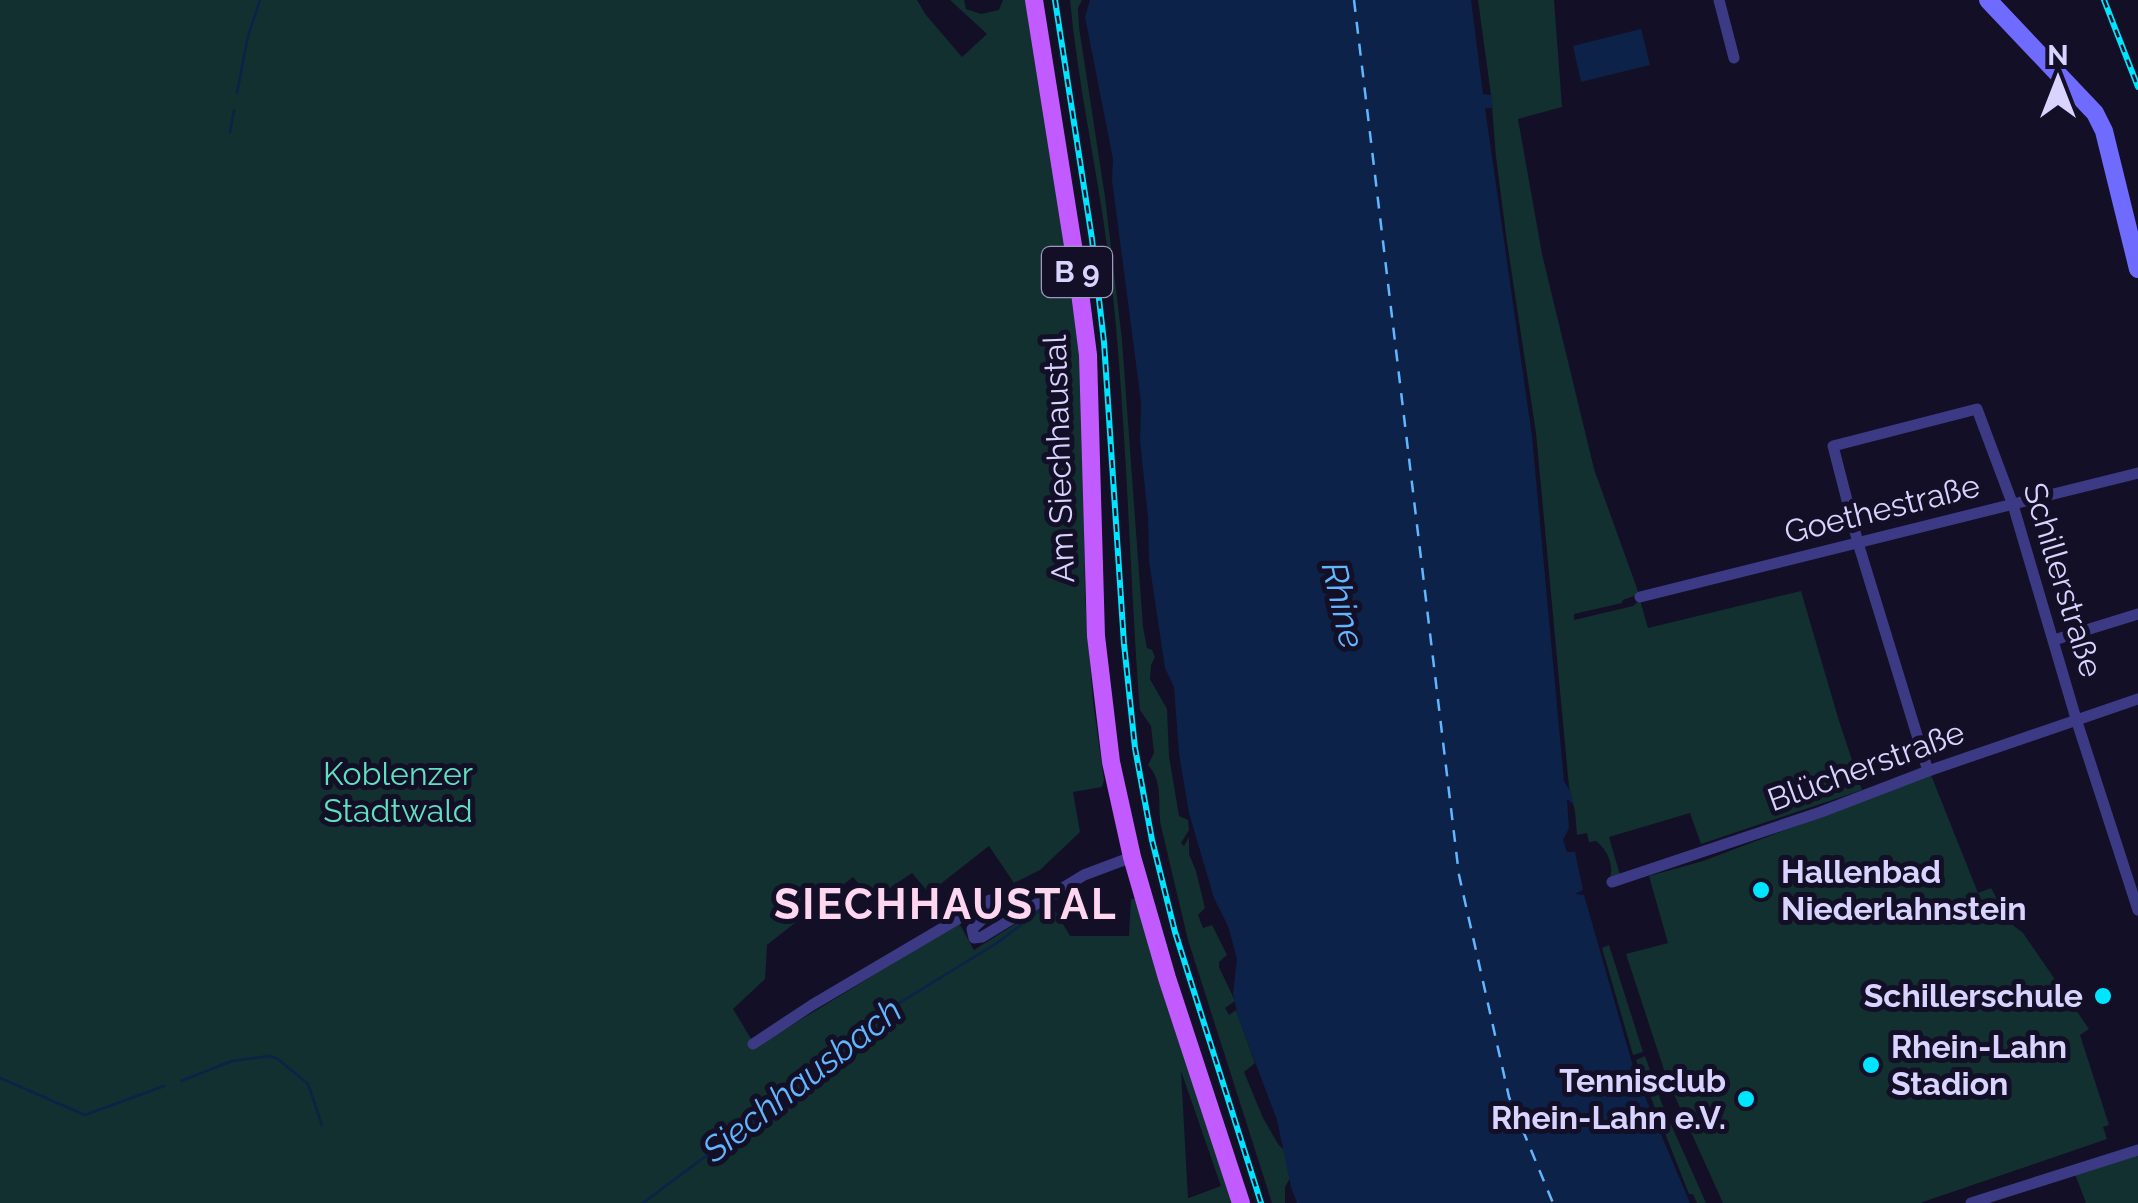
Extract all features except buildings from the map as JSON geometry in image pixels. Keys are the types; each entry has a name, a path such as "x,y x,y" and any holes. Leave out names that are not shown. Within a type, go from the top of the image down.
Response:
{"main road":[{"name":"Am Siechhaustal","path":"1034,0 1088,355 1096,636 1111,762 1132,857 1167,978 1241,1203"}],"street":[{"path":"1719,0 1734,58"},
{"path":"1988,0 2095,113 2104,131 2138,269"},
{"name":"Schillerstraße","path":"1858,543 1832,446 1977,409 2014,505 2077,722 2138,910"},
{"name":"Goethestraße","path":"1640,597 2138,472"},
{"path":"1858,543 1928,771"},
{"path":"2054,640 2138,614"},
{"name":"Blücherstraße","path":"1612,882 2138,700"},
{"path":"753,1044 990,900 994,899 996,906 972,929 974,938 982,937 1084,876 1132,857"},
{"path":"1971,1203 2138,1150"}],"green space":[{"name":"Koblenzer Stadtwald","path":"0,0 917,0 962,57 987,34 950,0 964,0 966,9 981,14 999,10 1003,0 1026,0 1076,312 1083,402 1085,598 1102,787 1073,792 1080,832 1040,870 1014,883 989,846 929,893 912,873 872,900 853,877 767,945 765,979 733,1009 756,1047 959,923 974,950 1050,902 1070,936 1129,936 1131,899 1135,899 1236,1203 0,1203","holes":["1181,1071 1221,1186 1188,1198"]},
{"path":"1070,0 1082,0 1078,8 1079,27 1122,340 1143,627 1147,648 1155,657 1150,679 1167,709 1169,756 1179,816 1188,820 1189,830 1181,843 1184,846 1189,837 1189,854 1205,908 1198,915 1203,928 1212,925 1227,955 1219,967 1235,1001 1225,1008 1229,1015 1236,1010 1255,1063 1244,1072 1263,1118 1284,1150 1290,1178 1285,1187 1285,1203 1272,1203 1188,940 1161,826 1158,786 1148,765 1154,753 1151,726 1140,710 1112,286"},
{"path":"1478,0 1554,0 1562,107 1518,119 1542,254 1594,469 1639,594 1622,603 1574,614 1574,620 1633,606 1640,600 1648,628 1801,591 1862,790 1701,844 1690,813 1609,837 1620,875 1610,878 1610,863 1603,848 1596,841 1589,842 1587,833 1577,835 1569,787 1536,433 1507,242"},
{"path":"1931,775 1978,893 1991,888 2010,923 2023,933 2089,1029 2080,1035 2109,1125 2103,1127 2107,1139 1920,1203 1723,1203 1667,1079 1626,954 1668,943 1649,876 1703,861"},
{"path":"1609,945 1643,1052 1633,1055 1602,948"},
{"path":"1645,1056 1706,1203 1697,1203 1689,1194 1636,1060"},
{"path":"2138,1155 2138,1203 2086,1203 2075,1174"}],"water":[{"name":"Rhine","path":"1090,0 1471,0 1483,94 1491,95 1493,108 1485,108 1532,436 1564,781 1574,805 1567,799 1569,828 1563,840 1567,852 1575,852 1583,890 1575,894 1584,895 1635,1073 1690,1203 1297,1203 1277,1120 1238,1017 1233,994 1237,959 1228,926 1214,898 1189,813 1174,687 1165,668 1149,561 1141,402 1112,180 1113,159 1085,17"},
{"path":"1641,29 1650,65 1581,82 1573,46"}],"waterway":[{"path":"237,93 248,36 260,0"},
{"path":"230,132 234,110"},
{"name":"Siechhausbach","path":"643,1203 761,1115 801,1071 822,1065 878,1016 997,943 1058,897"},
{"path":"181,1081 232,1061 269,1056 308,1084 322,1125"},
{"path":"0,1078 85,1115 164,1086"}],"ferry route":[{"path":"1354,0 1459,875 1509,1097 1553,1203"}],"railway":[{"path":"1055,0 1104,342 1124,644 1135,748 1175,932 1261,1203"},
{"path":"2104,0 2138,87"}],"place":[{"name":"Hallenbad Niederlahnstein","path":"1761,890"},
{"name":"Schillerschule","path":"2103,996"},
{"name":"Rhein-Lahn Stadion","path":"1871,1065"},
{"name":"Tennisclub Rhein-Lahn e.V.","path":"1746,1099"}],"district":[{"name":"SIECHHAUSTAL","path":"946,904"}]}
